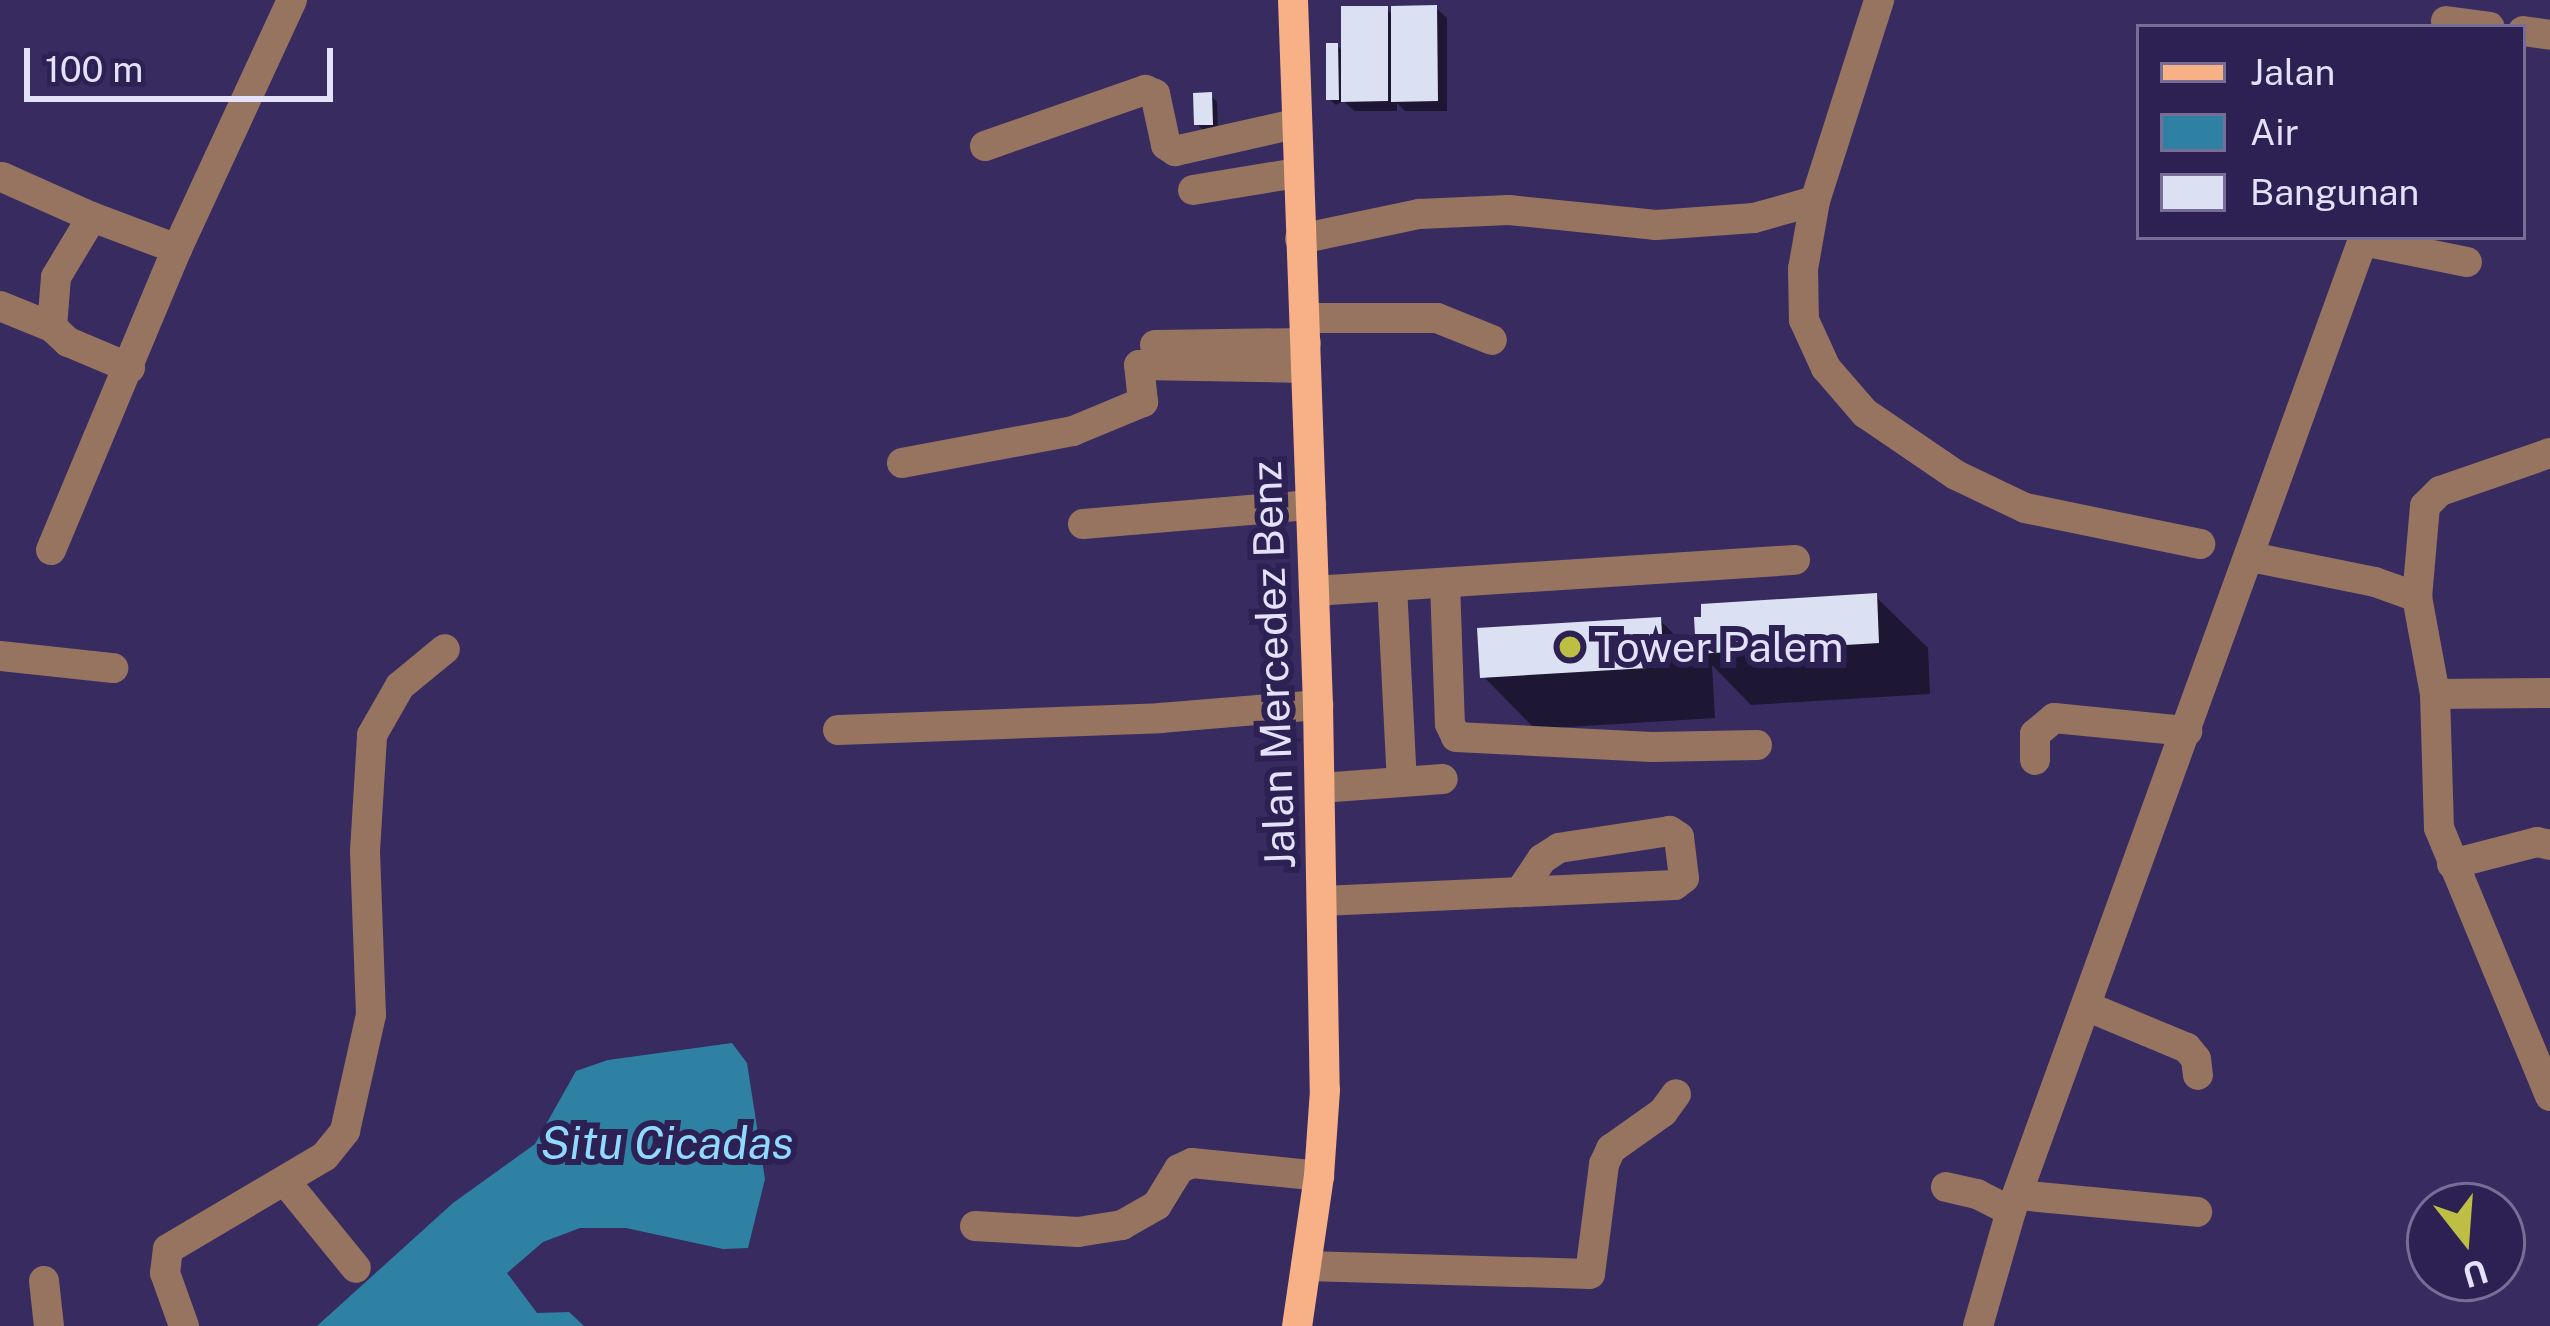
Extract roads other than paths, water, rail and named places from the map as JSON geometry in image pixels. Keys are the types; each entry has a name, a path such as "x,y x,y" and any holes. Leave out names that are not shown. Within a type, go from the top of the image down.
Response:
{"main road":[{"name":"Jalan Mercedez Benz","path":"1293,0 1318,705 1325,1090 1319,1176 1297,1326"}],"street":[{"path":"51,550 177,249 292,0"},
{"path":"1879,0 1816,201 1803,269 1804,320 1826,368 1865,413 1956,475 2025,508 2200,544"},
{"path":"2448,16 2479,24"},
{"path":"986,146 1150,90 1169,149 1208,148 1294,124"},
{"path":"1208,148 1205,188 1297,173"},
{"path":"2,177 177,249"},
{"path":"1300,239 1419,214 1509,210 1616,223 1714,223 1816,201"},
{"path":"52,327 56,278 92,217"},
{"path":"1978,1326 2015,1203 2363,240"},
{"path":"2368,240 2467,262"},
{"path":"0,306 130,368"},
{"path":"902,463 1073,431 1143,402 1139,365 1306,343 1436,318 1492,340"},
{"path":"1155,346 1306,343"},
{"path":"2550,453 2440,490 2425,506 2416,597 2435,694 2436,808 2452,864 2542,1066 2550,1096"},
{"path":"1083,524 1311,505"},
{"path":"2251,557 2375,582 2416,597"},
{"path":"1314,591 1796,560"},
{"path":"1445,583 1450,724 1456,737 1652,747 1757,746"},
{"path":"1392,586 1402,782"},
{"path":"184,1326 165,1273 164,1255 337,1145 369,1044 365,851 372,734 400,686 445,649"},
{"path":"0,656 112,668"},
{"path":"2435,694 2550,693"},
{"path":"838,730 1160,718 1318,705"},
{"path":"2035,760 2035,734 2054,718 2188,731"},
{"path":"1320,788 1443,778"},
{"path":"1322,902 1675,885 1684,878 1679,837 1670,831 1559,848 1541,859 1520,892"},
{"path":"2452,864 2537,842 2550,845"},
{"path":"2086,1006 2187,1048 2196,1059 2198,1075"},
{"path":"1306,1266 1591,1274 1597,1206 1611,1149 1663,1112 1676,1094"},
{"path":"975,1226 1078,1232 1122,1225 1157,1205 1179,1169 1192,1163 1319,1176"},
{"path":"285,1181 356,1268"},
{"path":"1946,1187 2015,1203 2197,1212"},
{"path":"44,1280 49,1326"}],"water":[{"name":"Situ Cicadas","path":"732,1043 747,1063 765,1179 748,1248 723,1249 626,1228 580,1228 543,1242 507,1273 537,1313 569,1312 584,1326 317,1326 453,1203 535,1144 576,1071 608,1060"}],"place":[{"name":"Tower Palem","path":"1570,647"}]}
